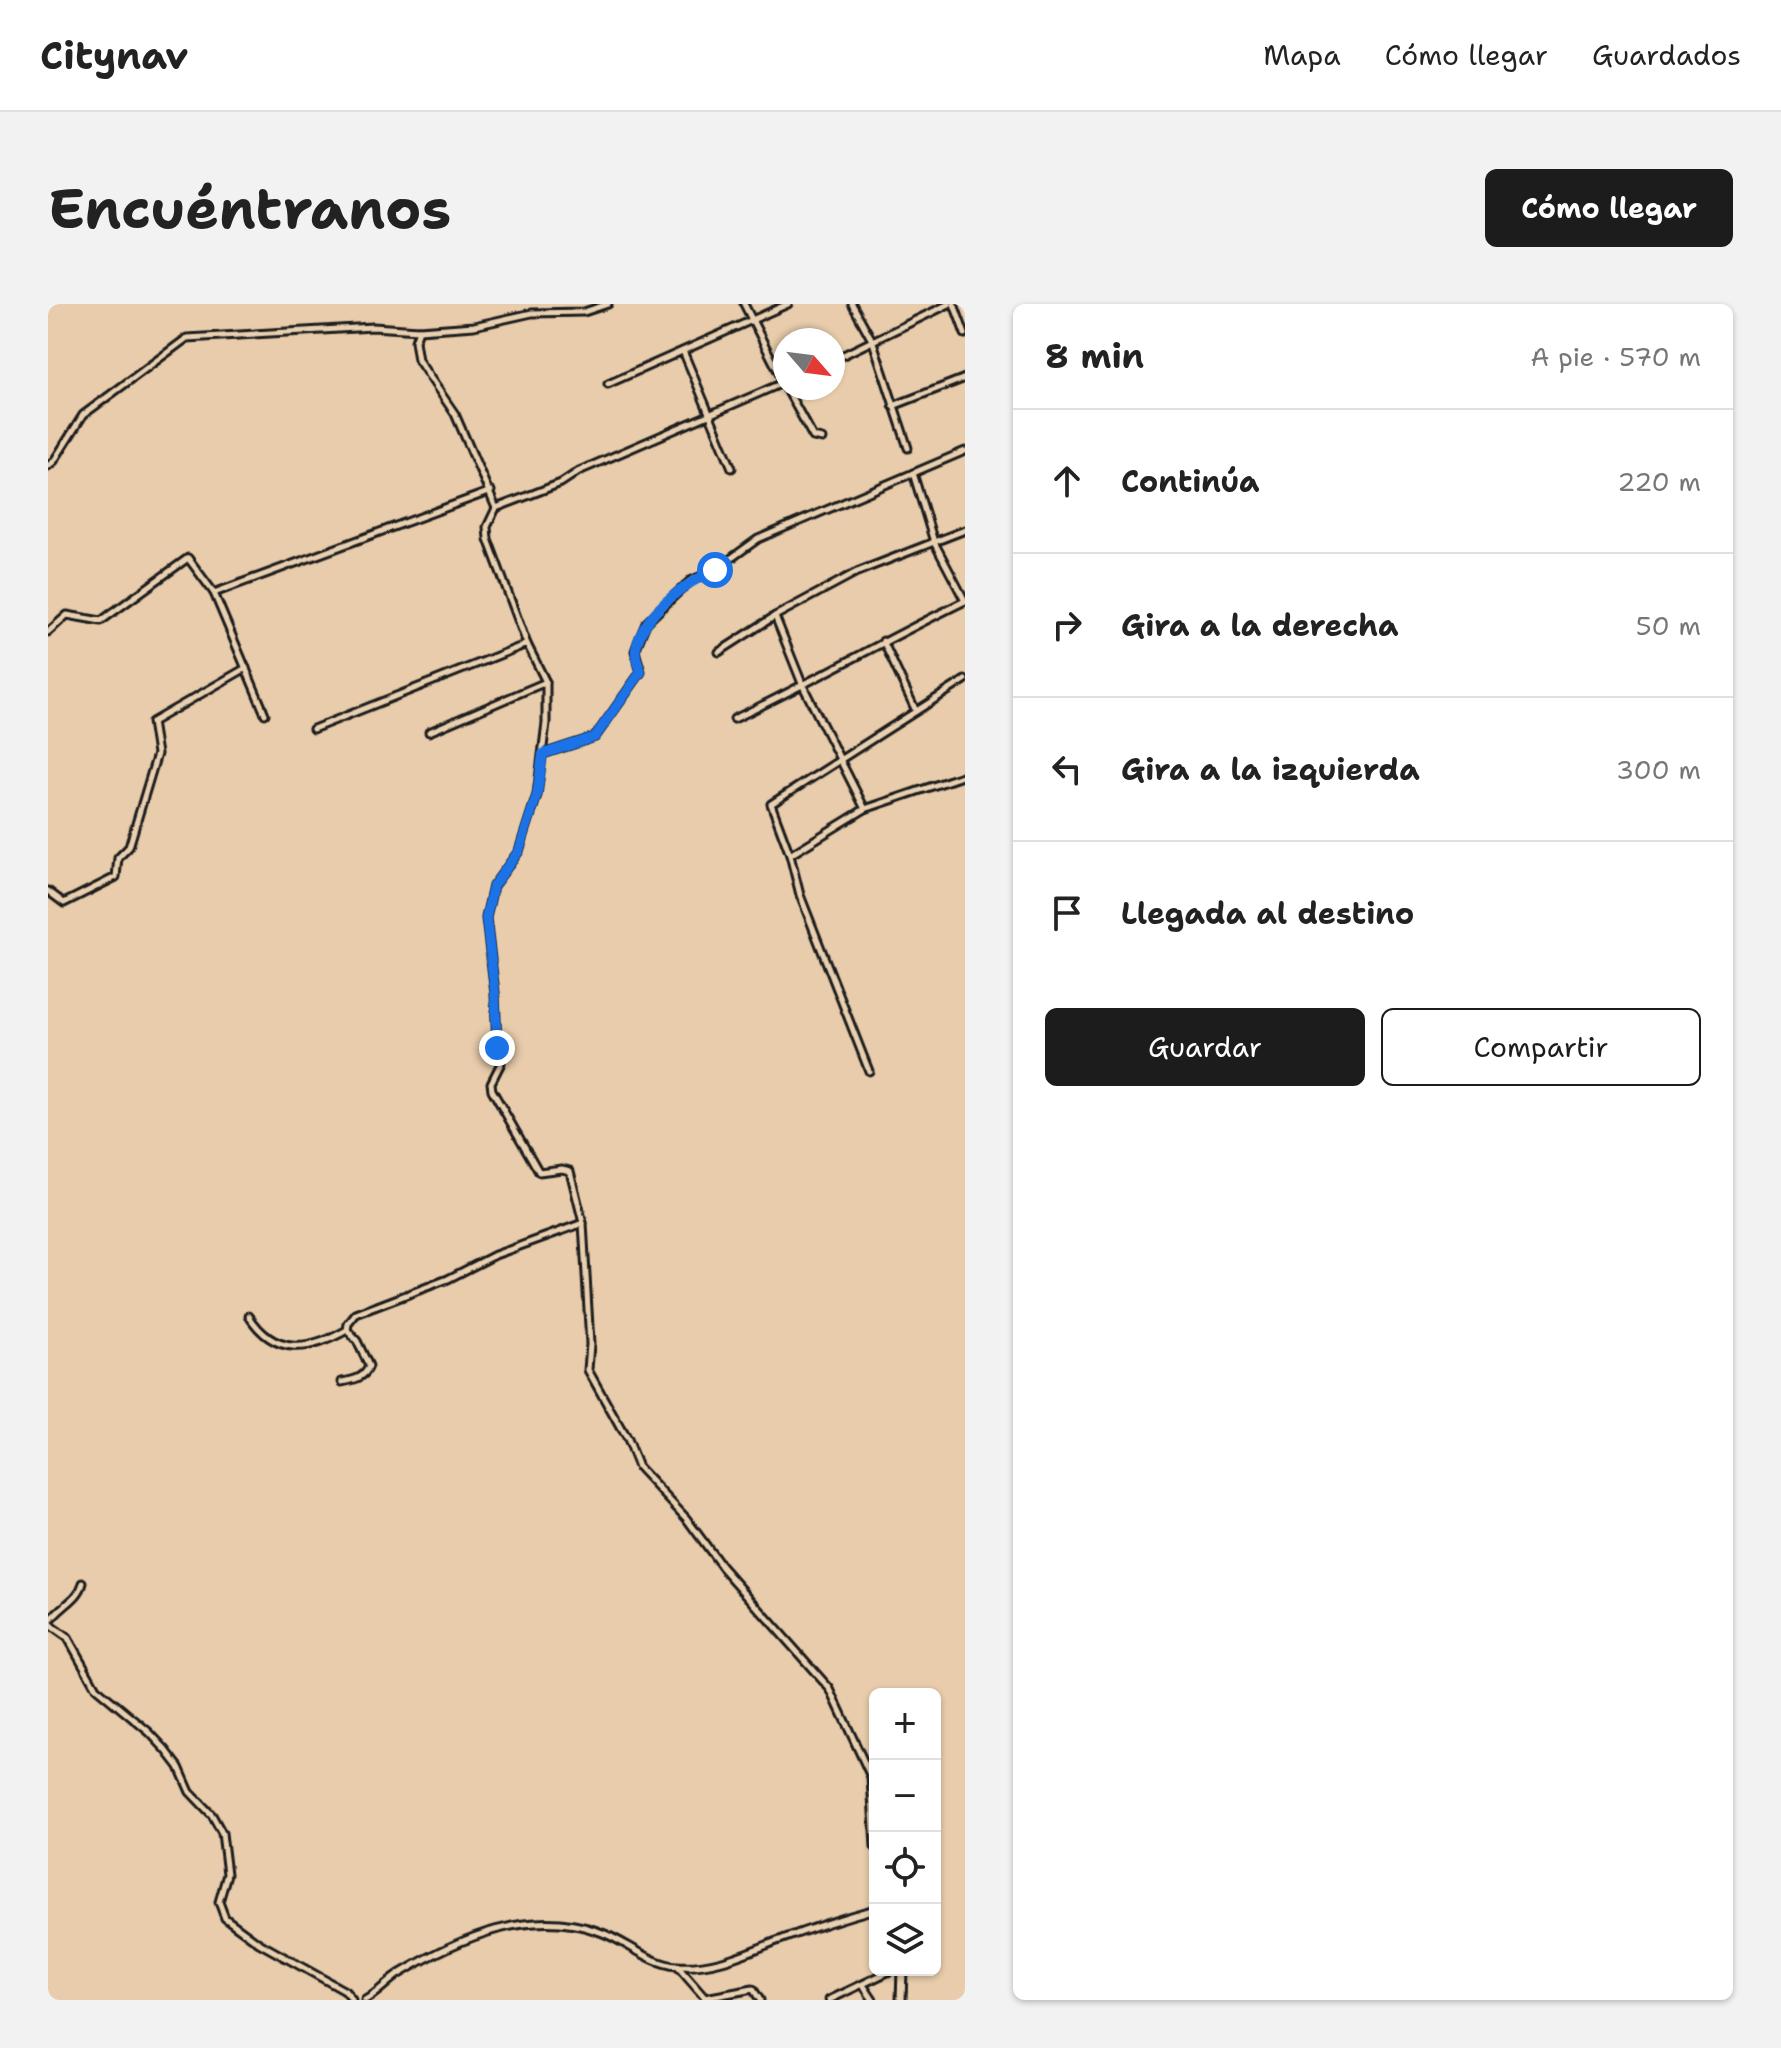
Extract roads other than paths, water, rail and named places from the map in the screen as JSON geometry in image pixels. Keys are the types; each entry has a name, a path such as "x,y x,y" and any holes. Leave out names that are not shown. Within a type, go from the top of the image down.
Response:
{"street":[{"path":"48,466 83,415 187,338 373,327 419,330 474,326 532,313 584,312 608,304"},
{"path":"744,304 773,361"},
{"path":"608,384 788,304"},
{"path":"852,304 873,342 908,448"},
{"path":"845,355 951,304 965,334"},
{"path":"419,330 415,341 418,360 455,414 491,491 496,508 487,527 488,539 527,644 546,682 543,754 537,795 519,851 493,886 486,918 495,993 497,1048 501,1063 491,1083 492,1090 539,1172 570,1171 583,1223 590,1344 588,1370 627,1440 638,1467 686,1518 722,1567 830,1689 871,1777 874,1832"},
{"path":"683,351 732,468"},
{"path":"893,406 965,378"},
{"path":"496,508 561,483 579,471 773,390"},
{"path":"793,400 813,437 822,439"},
{"path":"543,754 595,737 641,672 635,651 646,623 690,581 715,570 758,539 965,451"},
{"path":"734,719 965,601 934,542 913,473"},
{"path":"214,593 491,491"},
{"path":"719,652 775,616 857,572 965,530"},
{"path":"48,632 67,615 101,621 188,558 214,593 265,714"},
{"path":"775,616 803,686 865,809"},
{"path":"883,641 916,711"},
{"path":"313,729 527,644"},
{"path":"48,891 64,903 116,877 118,858 129,847 157,754 152,722 246,668"},
{"path":"869,1071 800,895 790,855 771,804 965,680"},
{"path":"429,732 546,682"},
{"path":"790,855 865,809 965,775"},
{"path":"347,1330 356,1314 448,1279 495,1255 583,1223"},
{"path":"249,1316 256,1327 277,1343 287,1345 322,1344 347,1330"},
{"path":"342,1382 361,1377 369,1366 357,1341 347,1330"},
{"path":"83,1583 81,1591 53,1615 48,1624 68,1638 96,1688 166,1750 179,1767 190,1792 212,1815 222,1833 227,1874 219,1902 225,1918 259,1943 345,1991 352,2000"},
{"path":"365,2000 396,1976 459,1942 528,1922 599,1931 660,1963 700,1966 751,1954 774,1942 869,1911"},
{"path":"677,1966 705,1998 753,1989 760,2000"},
{"path":"829,2000 880,1976"},
{"path":"901,2000 902,1976"},
{"path":"863,1985 873,2000"}]}
